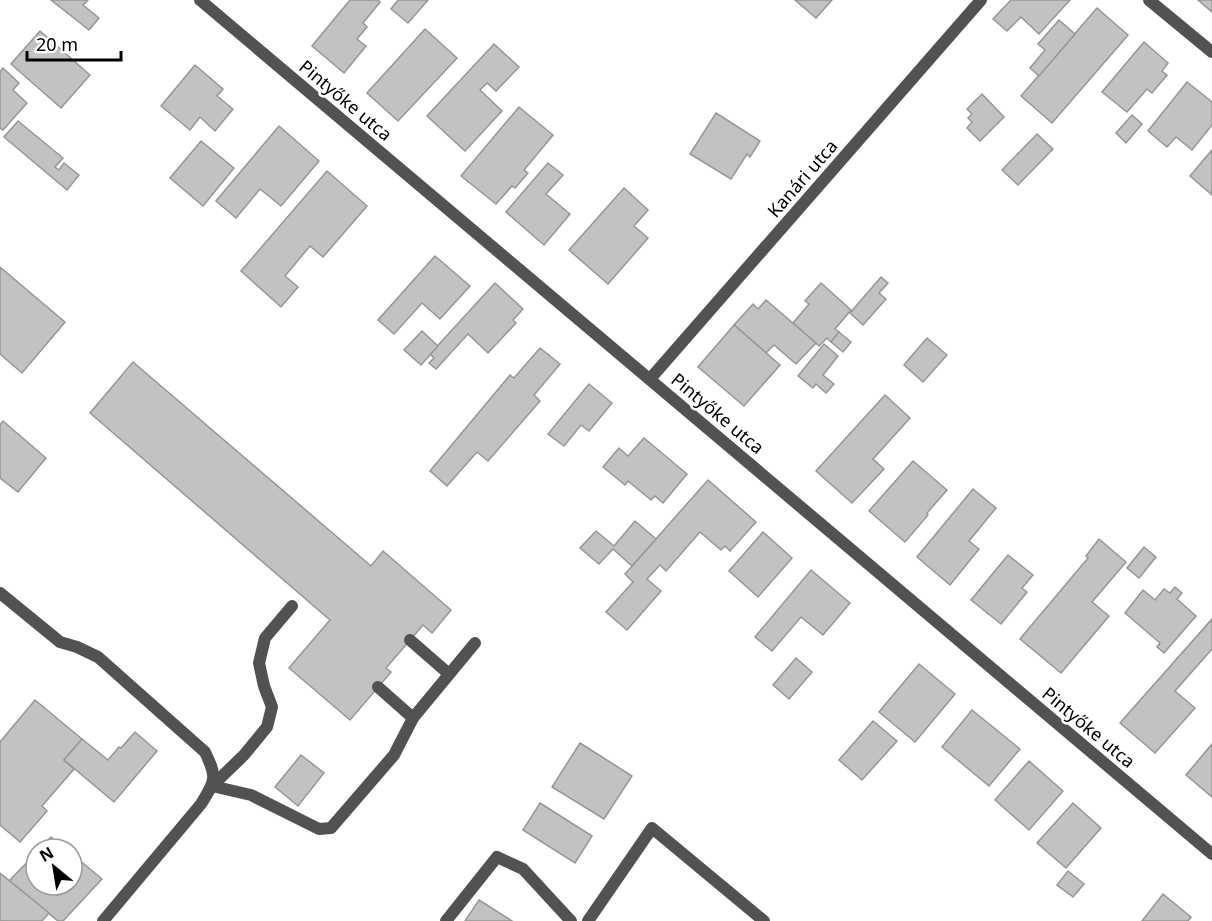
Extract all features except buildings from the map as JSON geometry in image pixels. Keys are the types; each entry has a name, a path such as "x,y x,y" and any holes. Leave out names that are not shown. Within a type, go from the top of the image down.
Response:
{"street":[{"name":"Pintyőke utca","path":"200,0 1212,854"},
{"name":"Kanári utca","path":"650,379 981,0"},
{"path":"1149,0 1212,52"},
{"path":"0,593 60,642 99,657 205,752 213,769 212,786"},
{"path":"103,921 201,804 212,786 244,755 267,727 272,708 259,663 265,638 292,606"},
{"path":"410,640 449,674"},
{"path":"212,786 251,795 319,829 331,828 394,755 413,718 475,643"},
{"path":"378,687 413,718"},
{"path":"588,921 652,828 764,921"},
{"path":"446,921 497,856 523,868 571,921"}]}
